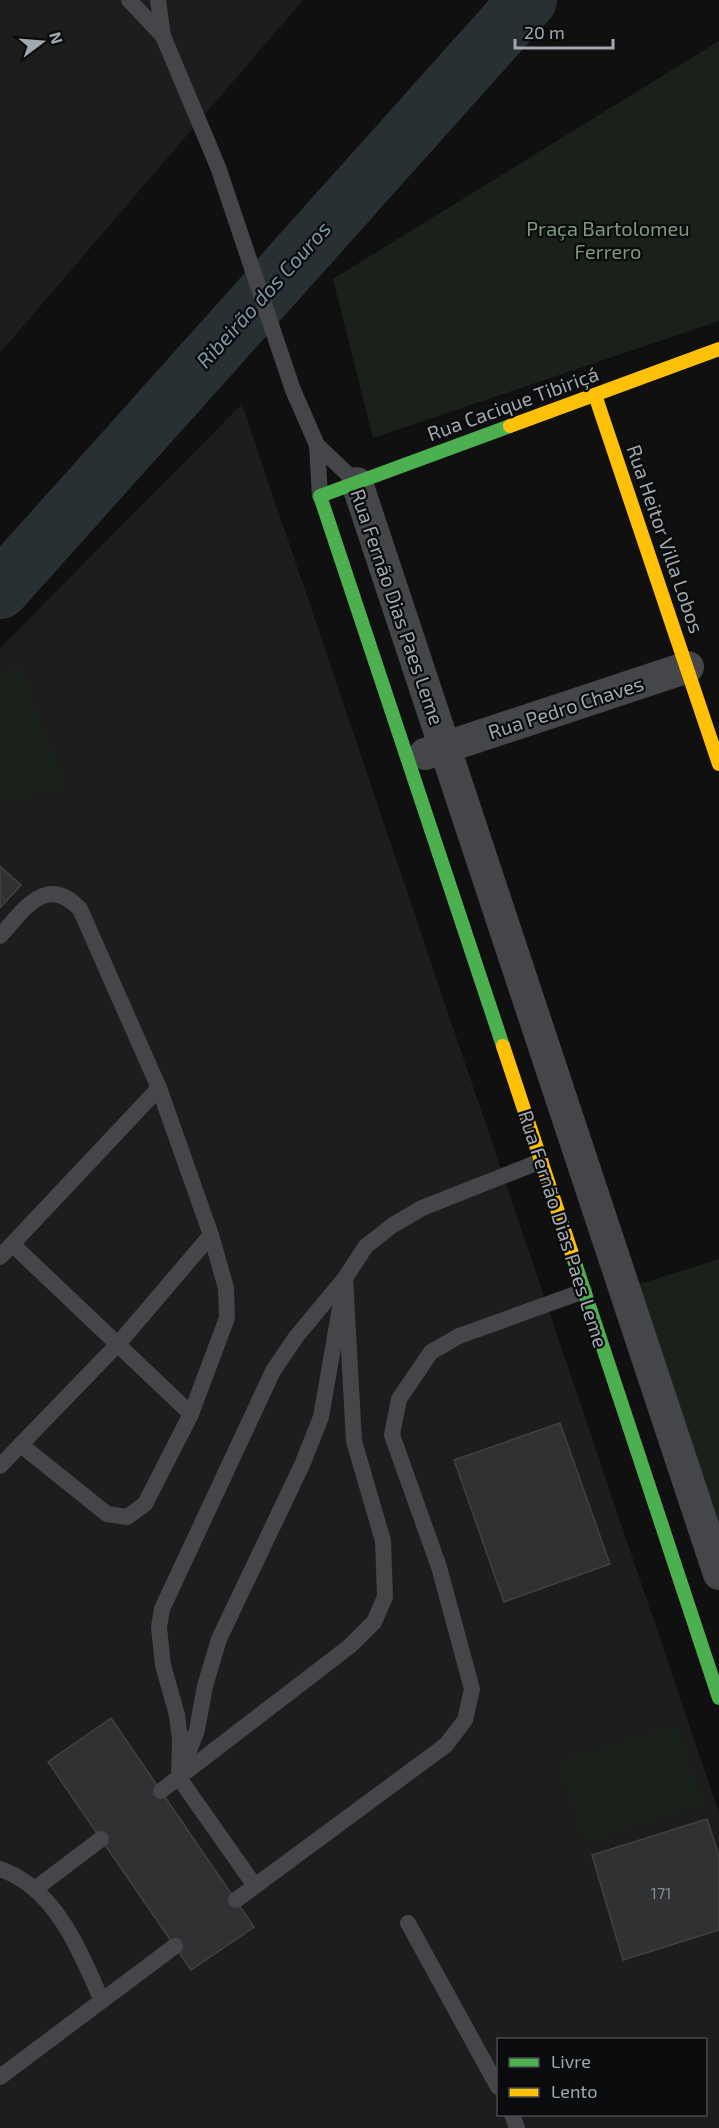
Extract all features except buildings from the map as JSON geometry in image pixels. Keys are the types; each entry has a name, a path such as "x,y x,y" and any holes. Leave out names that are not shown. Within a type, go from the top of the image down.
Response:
{"street":[{"name":"Rua Cacique Tibiriçá","path":"320,496 719,349"},
{"name":"Rua Heitor Villa Lobos","path":"595,395 719,764"},
{"name":"Rua Fernão Dias Paes Leme","path":"357,483 591,1188 709,1512 719,1574"},
{"name":"Rua Fernão Dias Paes Leme","path":"320,496 719,1698"},
{"name":"Rua Pedro Chaves","path":"444,748 688,667"},
{"name":"Rua Fernão Dias Paes Leme","path":"408,760 444,748"},
{"path":"554,1200 591,1188"},
{"path":"662,1527 709,1512"}],"lane":[{"path":"129,0 163,36"},
{"path":"158,0 163,36"},
{"name":"Rua Fernão Dias Paes Leme","path":"163,36 218,167 293,390 317,446 320,496"},
{"name":"Rua Fernão Dias Paes Leme","path":"317,446 357,483"},
{"path":"0,936 30,903 47,894 69,898 80,909 159,1088 211,1235 226,1288 227,1318 191,1414 146,1504 127,1517 107,1514 21,1445"},
{"path":"0,1257 159,1088"},
{"path":"255,1886 179,1778 180,1739 177,1715 163,1665 159,1627 162,1609 273,1371 296,1337 345,1278 366,1246 393,1225 422,1208 541,1161"},
{"path":"0,1466 118,1344 211,1235"},
{"path":"12,1244 191,1414"},
{"path":"161,1791 350,1646 374,1623 385,1597 383,1541 354,1441 345,1278"},
{"path":"179,1778 197,1730 205,1686 219,1639 302,1464 321,1417 345,1278"},
{"path":"236,1900 446,1745 465,1720 472,1689 438,1567 392,1435 399,1399 431,1352 459,1335 584,1291"},
{"path":"35,1889 101,1839"},
{"path":"0,1884 7,1872 35,1889 57,1915 76,1945 102,2001"},
{"path":"408,1923 497,2085"},
{"path":"0,2076 175,1946"}],"shaded area":[{"path":"0,0 303,0 0,353"},
{"path":"242,404 719,1813 719,2128 0,2128 0,648"}],"green space":[{"name":"Praça Bartolomeu Ferrero","path":"719,41 719,321 373,438 333,279"},
{"path":"19,662 68,793 36,793 0,804 0,681"},
{"path":"719,1259 719,1538 637,1285"},
{"path":"677,1724 703,1804 584,1842 558,1761"}],"waterway":[{"name":"Ribeirão dos Couros","path":"0,590 528,0"}],"traffic: fast":[{"path":"503,1046 320,496 510,426"},
{"path":"573,1257 719,1698"}],"traffic: slow":[{"path":"510,426 719,349"},
{"path":"595,395 719,764"},
{"path":"503,1046 573,1257"}]}
